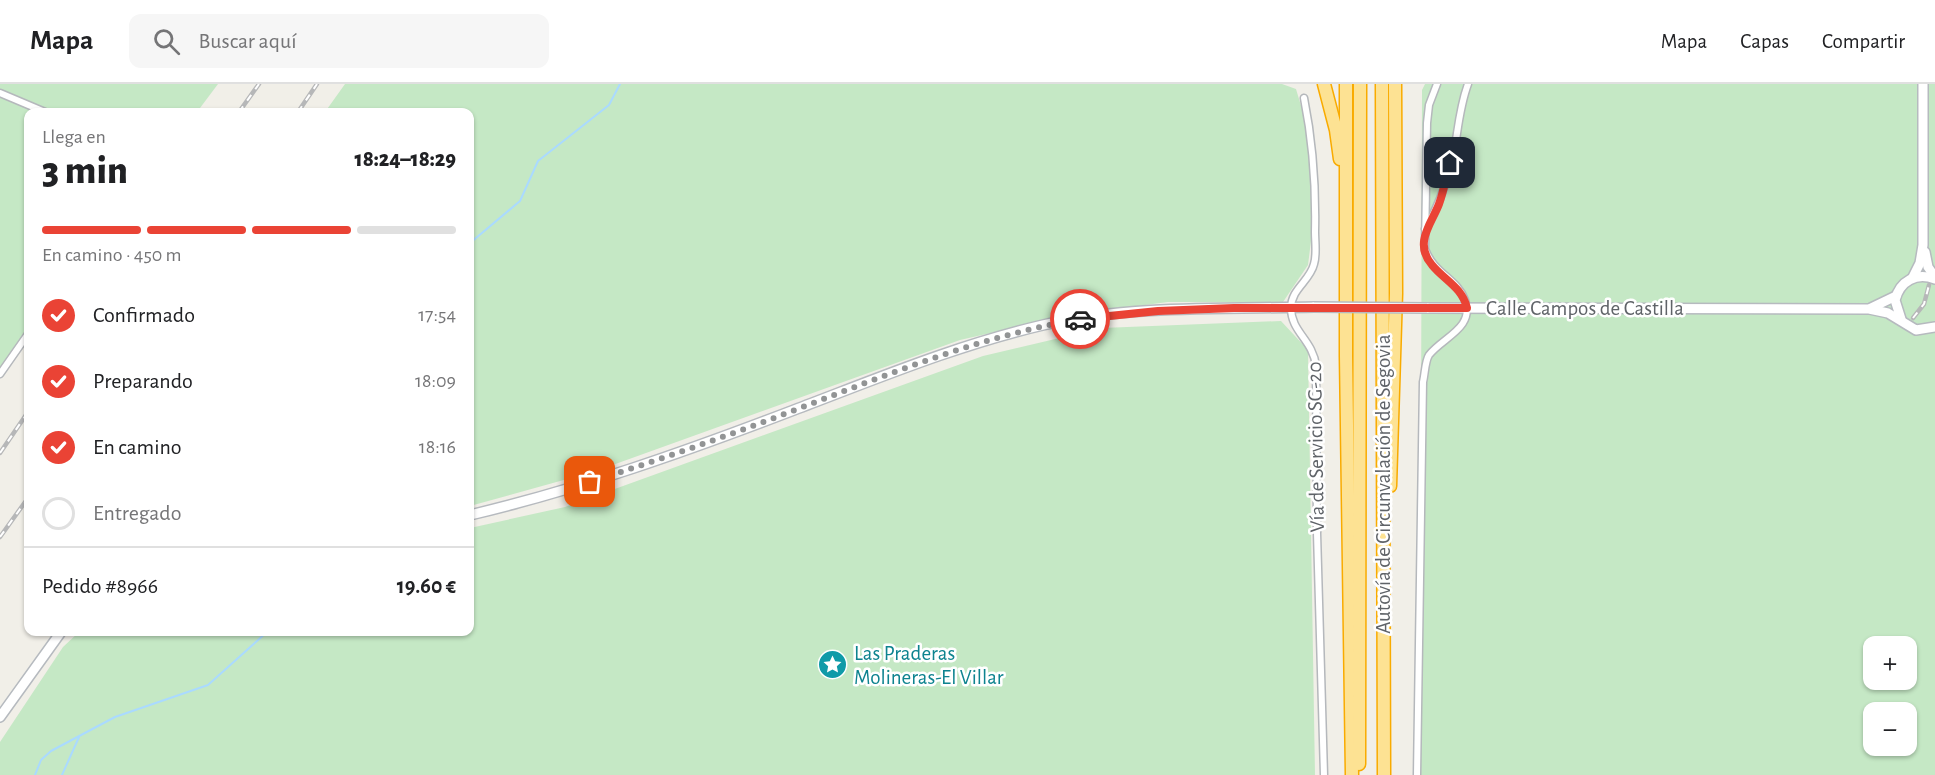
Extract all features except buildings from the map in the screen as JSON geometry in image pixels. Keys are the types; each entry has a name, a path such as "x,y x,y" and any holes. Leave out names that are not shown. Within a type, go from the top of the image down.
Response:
{"highway":[{"path":"1323,84 1336,130 1341,161 1352,775"},
{"path":"1345,285 1346,84"},
{"name":"Autovía de Circunvalación de Segovia","path":"1359,775 1360,84"},
{"name":"Autovía de Circunvalación de Segovia","path":"1382,84 1384,775"},
{"path":"1385,679 1394,359 1395,84"},
{"path":"1395,178 1404,84"}],"main road":[{"name":"Calle Campos de Castilla","path":"1869,309 1896,296 1903,285 1913,277 1920,262 1923,245 1923,84"},
{"name":"Calle Campos de Castilla","path":"1923,245 1928,267 1935,278"},
{"name":"Calle Campos de Castilla","path":"1913,277 1935,278"},
{"path":"1896,296 1896,309 1902,321"},
{"name":"Calle Campos de Castilla","path":"474,514 567,489 658,460 923,360 998,336 1089,317 1158,311 1314,307 1869,309 1885,312 1916,330 1935,327"},
{"path":"0,717 55,636"}],"street":[{"path":"1417,775 1423,382 1428,356 1464,323 1467,308 1464,297 1451,281 1430,264 1425,249 1427,123 1429,105 1437,84"},
{"path":"1425,230 1438,206 1456,141 1460,106 1468,84"},
{"path":"0,93 36,108"},
{"path":"1291,308 1291,298 1314,265 1314,156 1304,98"},
{"name":"Vía de Servicio SG-20","path":"1291,308 1291,317 1314,351 1316,366 1317,533 1324,775"},
{"path":"0,374 24,340"}],"green space":[{"path":"0,84 218,84 200,108 24,108 24,340 0,372"},
{"path":"345,84 1282,84 1296,89 1311,139 1311,241 1308,265 1283,302 1168,302 1069,315 960,340 596,471 474,505 474,108 328,108"},
{"path":"1425,84 1935,84 1935,775 1420,775 1422,90"},
{"path":"1281,321 1308,350 1315,775 0,775 0,742 63,647 75,636 474,636 474,527 565,507 983,356 1102,328"}],"waterway":[{"path":"474,240 520,201 538,161 609,105 620,84"},
{"path":"35,775 41,760 51,751 115,717 208,685 263,636"},
{"path":"62,775 79,737"}],"railway":[{"path":"242,108 259,84"},
{"path":"301,108 317,84"},
{"path":"1913,318 1924,304 1929,285"},
{"path":"0,453 24,418"},
{"path":"0,537 24,504"}],"way so far":[{"path":"590,482 736,432 955,349 1030,328 1080,319"}],"place":[{"name":"Las Praderas Molineras-El Villar","path":"833,665"}],"route":[{"path":"1080,319 1158,311 1234,308 1467,308 1464,297 1451,281 1430,264 1425,249 1425,230 1438,206 1450,163"}]}
